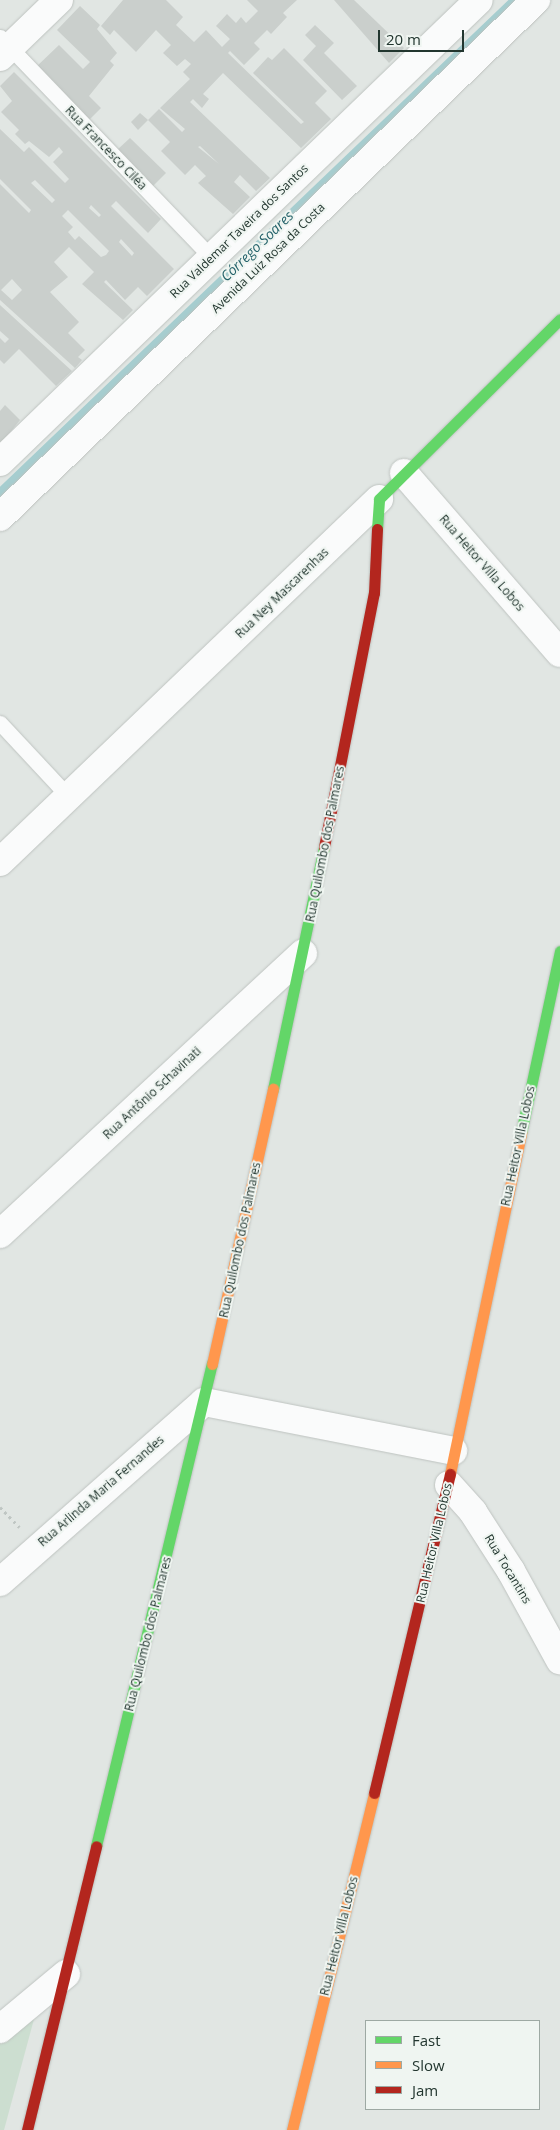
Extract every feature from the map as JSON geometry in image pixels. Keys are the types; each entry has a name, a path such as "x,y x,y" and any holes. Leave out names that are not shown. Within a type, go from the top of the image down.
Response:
{"street":[{"path":"3,48 59,0"},
{"name":"Rua Valdemar Taveira dos Santos","path":"0,462 479,0"},
{"name":"Avenida Luiz Rosa da Costa","path":"0,517 536,0"},
{"name":"Rua Ney Mascarenhas","path":"0,862 70,798 404,474 560,319"},
{"name":"Rua Heitor Villa Lobos","path":"404,474 560,653"},
{"name":"Rua Quilombo dos Palmares","path":"27,2130 204,1402 303,953 374,593 378,499"},
{"name":"Rua Heitor Villa Lobos","path":"292,2130 449,1485 453,1451 560,951"},
{"name":"Rua Antônio Schavinati","path":"0,1234 303,953"},
{"path":"204,1402 453,1451"},
{"name":"Rua Arlinda Maria Fernandes","path":"0,1582 204,1402"},
{"name":"Rua Tocantins","path":"449,1485 473,1512 511,1571 560,1660"},
{"path":"0,2029 66,1974"}],"lane":[{"name":"Rua Francesco Ciléa","path":"3,48 212,258"},
{"path":"0,723 70,798"}],"green space":[{"path":"37,2008 4,2130 0,2130 0,2041"}],"building":[{"path":"123,0 166,0 183,17 176,25 194,42 206,30 222,47 230,39 216,26 227,14 236,23 241,17 246,23 258,11 247,0 297,0 283,13 287,17 271,34 267,30 254,43 260,49 244,65 230,51 228,53 301,124 304,122 253,73 268,57 272,60 284,48 327,91 315,103 331,119 301,148 223,73 203,94 209,99 202,108 193,99 190,102 270,178 256,191 240,175 234,182 250,197 233,214 198,183 206,176 195,165 185,175 161,151 170,142 148,120 159,109 182,132 185,129 160,108 190,79 183,72 191,64 185,59 177,66 163,53 171,45 156,30 136,52 114,30 110,35 101,26","holes":["200,146 219,164 198,147"]},
{"path":"334,0 354,0 404,48 389,63"},
{"path":"80,6 100,25 97,29 117,53 110,61 114,65 89,96 101,108 88,121 35,68 59,45 83,69 90,62 57,30"},
{"path":"315,25 334,43 324,53 357,86 342,100 303,60 316,46 305,35"},
{"path":"14,72 161,219 148,233 116,201 111,206 174,269 147,296 138,287 125,300 106,280 104,282 133,310 123,320 82,284 94,272 69,247 54,262 68,277 50,292 79,322 68,333 85,350 78,357 82,360 75,368 0,300 0,184 29,213 31,210 0,179 0,129 24,152 29,147 65,183 69,179 53,162 63,152 59,147 49,157 29,141 25,144 15,134 19,130 1,112 12,101 0,86","holes":["35,180 55,200 52,203 31,183","91,205 101,215 99,217 89,208","68,210 109,251 106,255 101,257 79,236 75,240 68,232 73,227 62,216","121,239 134,253 132,256 119,242","12,279 22,290 12,300 1,290"]},
{"path":"140,113 148,120 138,130 131,122"},
{"path":"130,138 166,173 153,186 117,150"},
{"path":"0,305 72,371 56,386 19,349 4,364 0,360 0,338 5,343 9,339 0,331"},
{"path":"5,405 20,420 0,445 0,411"}],"waterway":[{"name":"Córrego Soares","path":"0,492 514,0"}],"traffic: fast":[{"path":"377,529 379,499 560,319"},
{"path":"273,1089 324,847"},
{"path":"521,1133 560,951"},
{"path":"96,1846 212,1364"}],"traffic: slow":[{"path":"212,1364 273,1089"},
{"path":"450,1474 521,1133"},
{"path":"292,2130 374,1793"}],"traffic: jam":[{"path":"324,847 374,593 377,529"},
{"path":"374,1793 450,1474"},
{"path":"27,2130 96,1846"}]}
